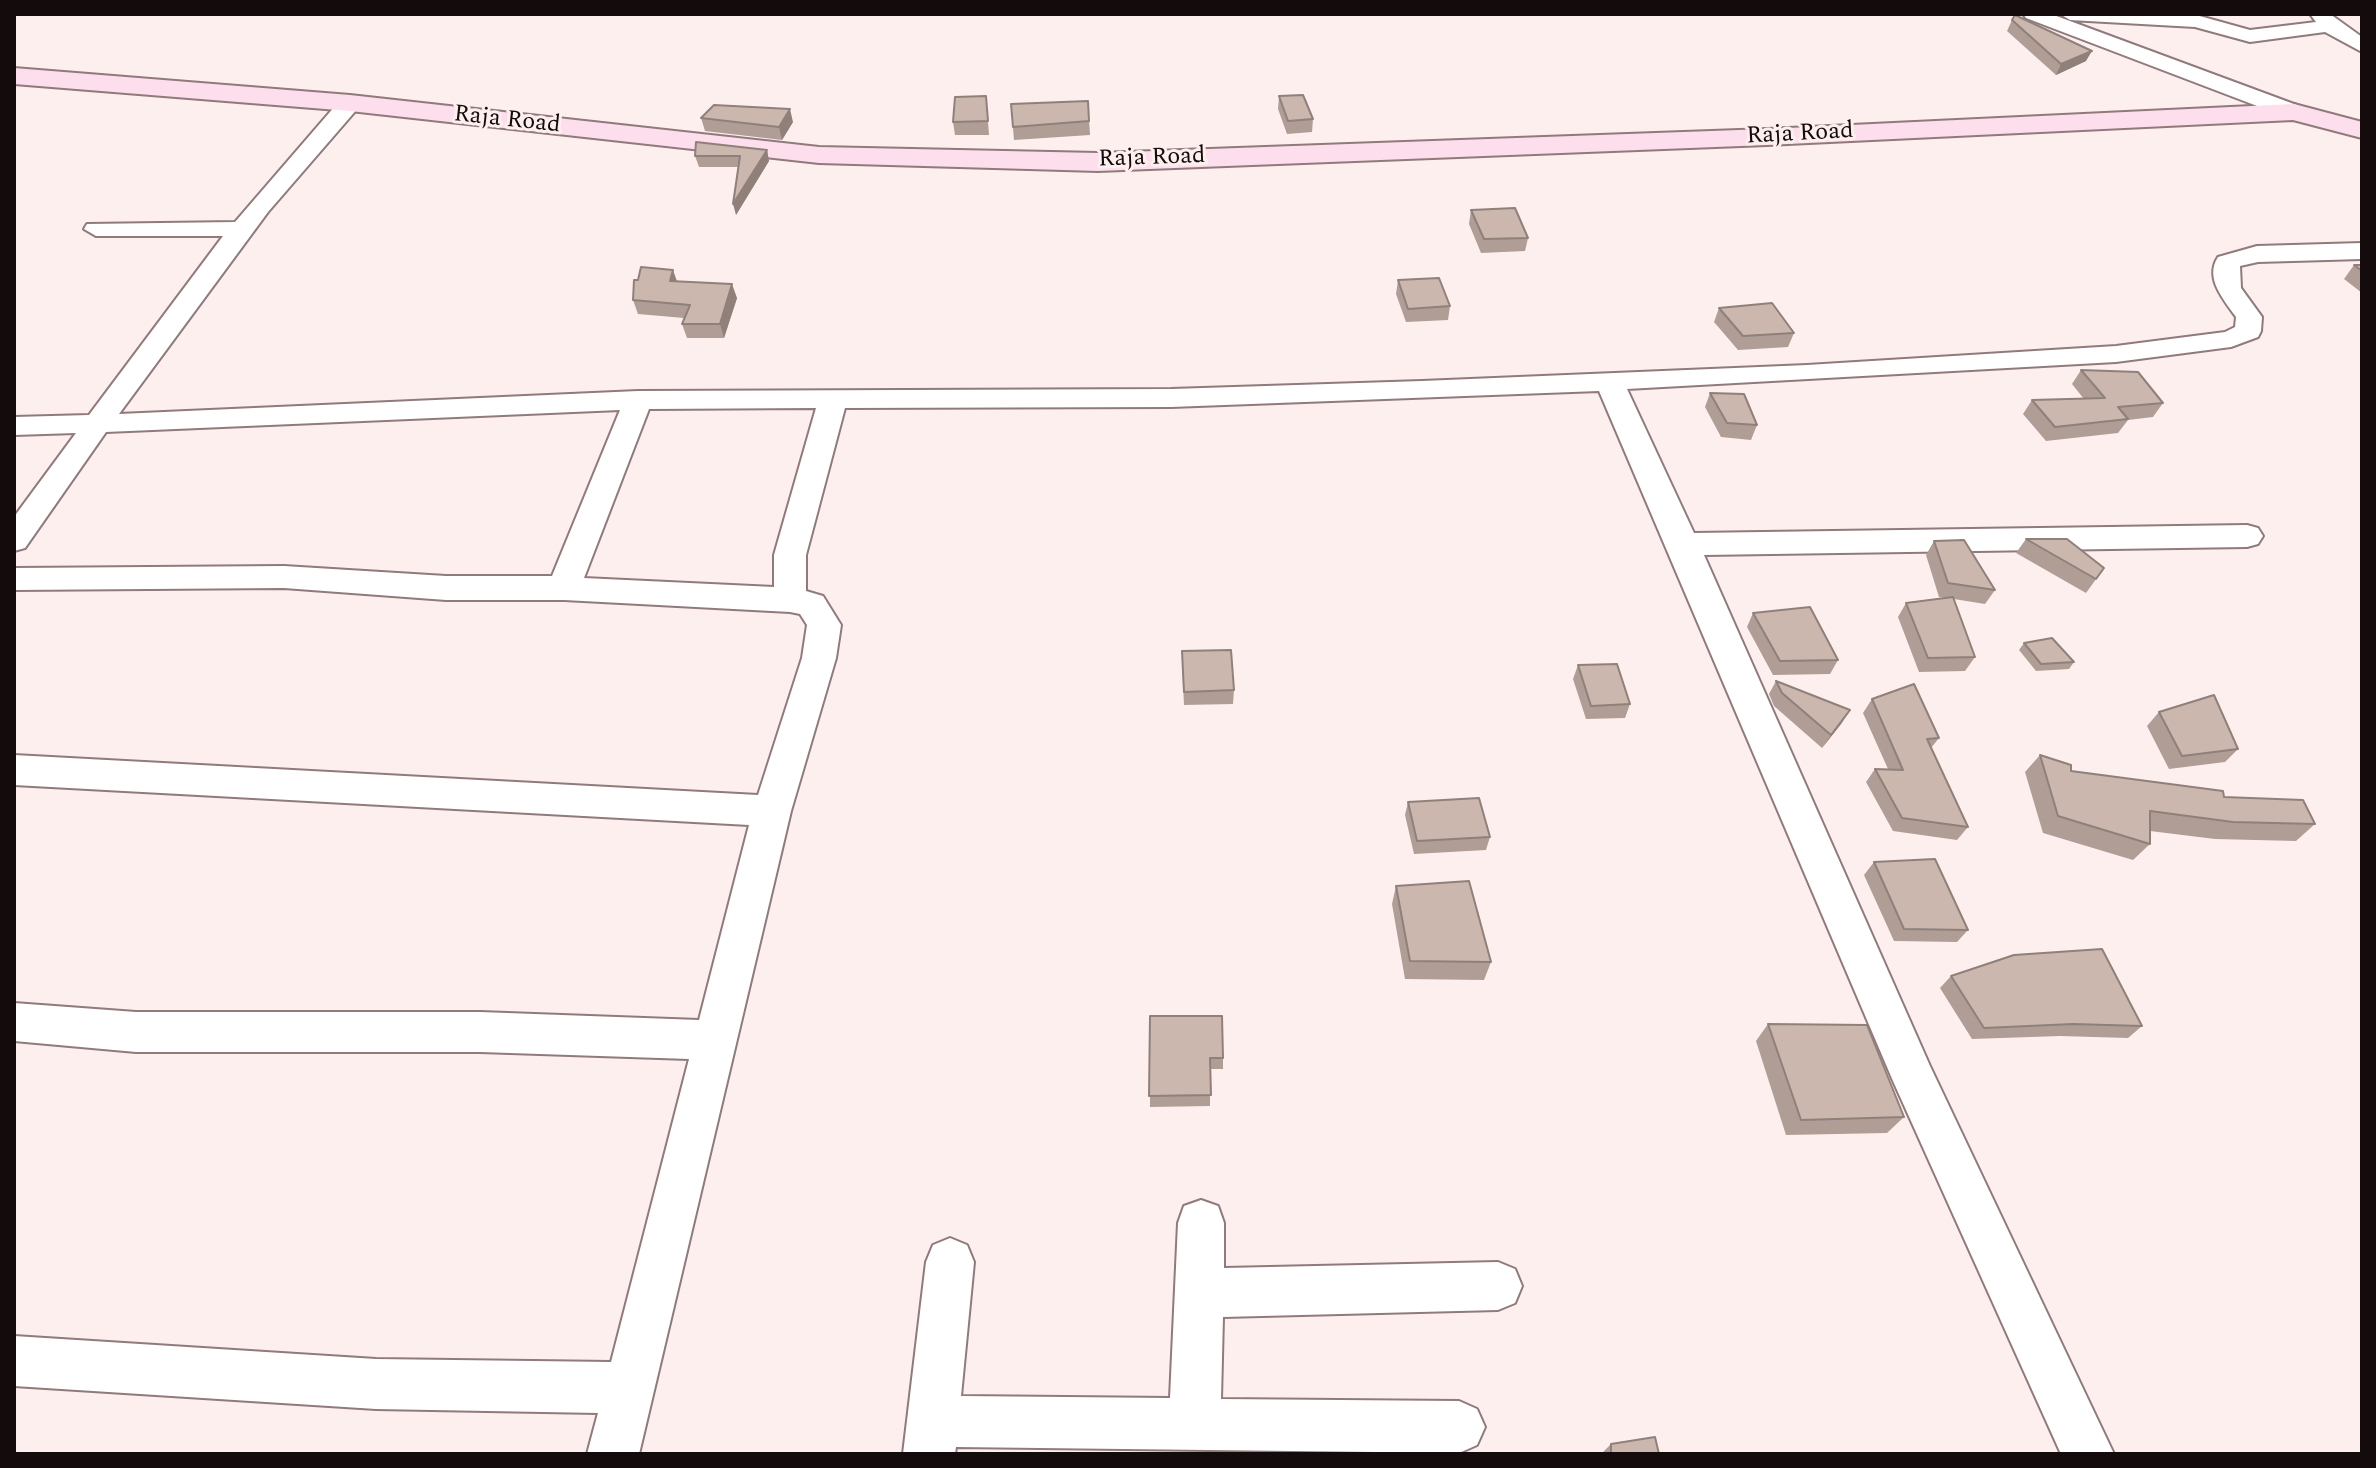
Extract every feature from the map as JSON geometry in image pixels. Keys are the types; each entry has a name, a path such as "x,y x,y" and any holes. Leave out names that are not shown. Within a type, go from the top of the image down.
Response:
{"street":[{"path":"2033,14 2294,112"},
{"path":"2070,14 2196,21 2250,36 2324,20 2362,46"},
{"name":"Raja Road","path":"14,76 350,103 819,155 1098,162 1767,137 2294,112 2362,130"},
{"path":"14,540 243,229 305,150 350,103"},
{"path":"96,229 243,229"},
{"path":"14,426 638,400 1171,398 1609,381 2116,354 2231,339 2248,331 2249,317 2228,288 2227,262 2257,254 2362,251"},
{"path":"1609,381 1683,544 1915,1081 2088,1454"},
{"path":"790,600 790,555 833,398"},
{"path":"564,588 638,400"},
{"path":"1683,544 2247,536"},
{"path":"14,579 284,577 446,588 564,588 790,600 811,604 824,625 819,658 772,811 613,1454"},
{"path":"14,770 278,780 507,799 772,811"},
{"path":"14,1022 136,1032 480,1032 714,1040"},
{"path":"1195,1424 1201,1223"},
{"path":"950,1262 930,1437 1195,1424 1459,1427"},
{"path":"1199,1293 1498,1286"},
{"path":"14,1361 376,1384 627,1388"}],"building":[{"path":"2015,15 2092,51 2061,64 2012,20"},
{"path":"1303,95 1313,119 1288,121 1279,96"},
{"path":"986,96 988,121 953,122 955,97"},
{"path":"1088,101 1089,121 1013,127 1011,104"},
{"path":"714,105 790,109 779,127 701,118"},
{"path":"696,142 767,150 733,204 740,156 695,156"},
{"path":"1515,208 1528,238 1484,239 1471,210"},
{"path":"641,267 673,270 670,281 732,284 720,324 682,324 690,305 633,300 634,280 638,280"},
{"path":"1439,278 1450,306 1408,309 1398,280"},
{"path":"1772,303 1794,333 1743,336 1719,308"},
{"path":"2081,370 2138,372 2163,403 2118,407 2128,419 2055,427 2032,400 2105,398"},
{"path":"1710,393 1744,394 1757,425 1727,423"},
{"path":"2026,539 2067,539 2104,568 2096,579"},
{"path":"1964,540 1995,590 1948,583 1934,541"},
{"path":"1953,597 1975,657 1928,658 1906,603"},
{"path":"1810,607 1838,660 1780,661 1753,613"},
{"path":"2052,638 2074,662 2041,664 2024,643"},
{"path":"1231,650 1234,690 1184,692 1182,651"},
{"path":"1617,664 1630,704 1591,706 1578,665"},
{"path":"1776,681 1850,710 1831,735 1782,693"},
{"path":"1914,684 1939,738 1927,739 1968,827 1902,818 1875,769 1903,770 1872,699"},
{"path":"2214,695 2238,749 2182,756 2159,712"},
{"path":"2040,755 2071,765 2071,771 2223,791 2224,797 2303,800 2315,824 2233,822 2150,811 2150,844 2058,816"},
{"path":"1479,798 1490,837 1417,841 1408,802"},
{"path":"1935,859 1968,930 1904,929 1874,862"},
{"path":"1469,881 1491,962 1410,961 1396,886"},
{"path":"2102,949 2142,1026 2073,1024 1984,1028 1951,976 2014,955"},
{"path":"1150,1016 1222,1016 1223,1058 1210,1058 1211,1095 1149,1096"},
{"path":"1768,1024 1867,1025 1904,1117 1801,1120"},
{"path":"1655,1437 1659,1454 1611,1454 1611,1444"}]}
